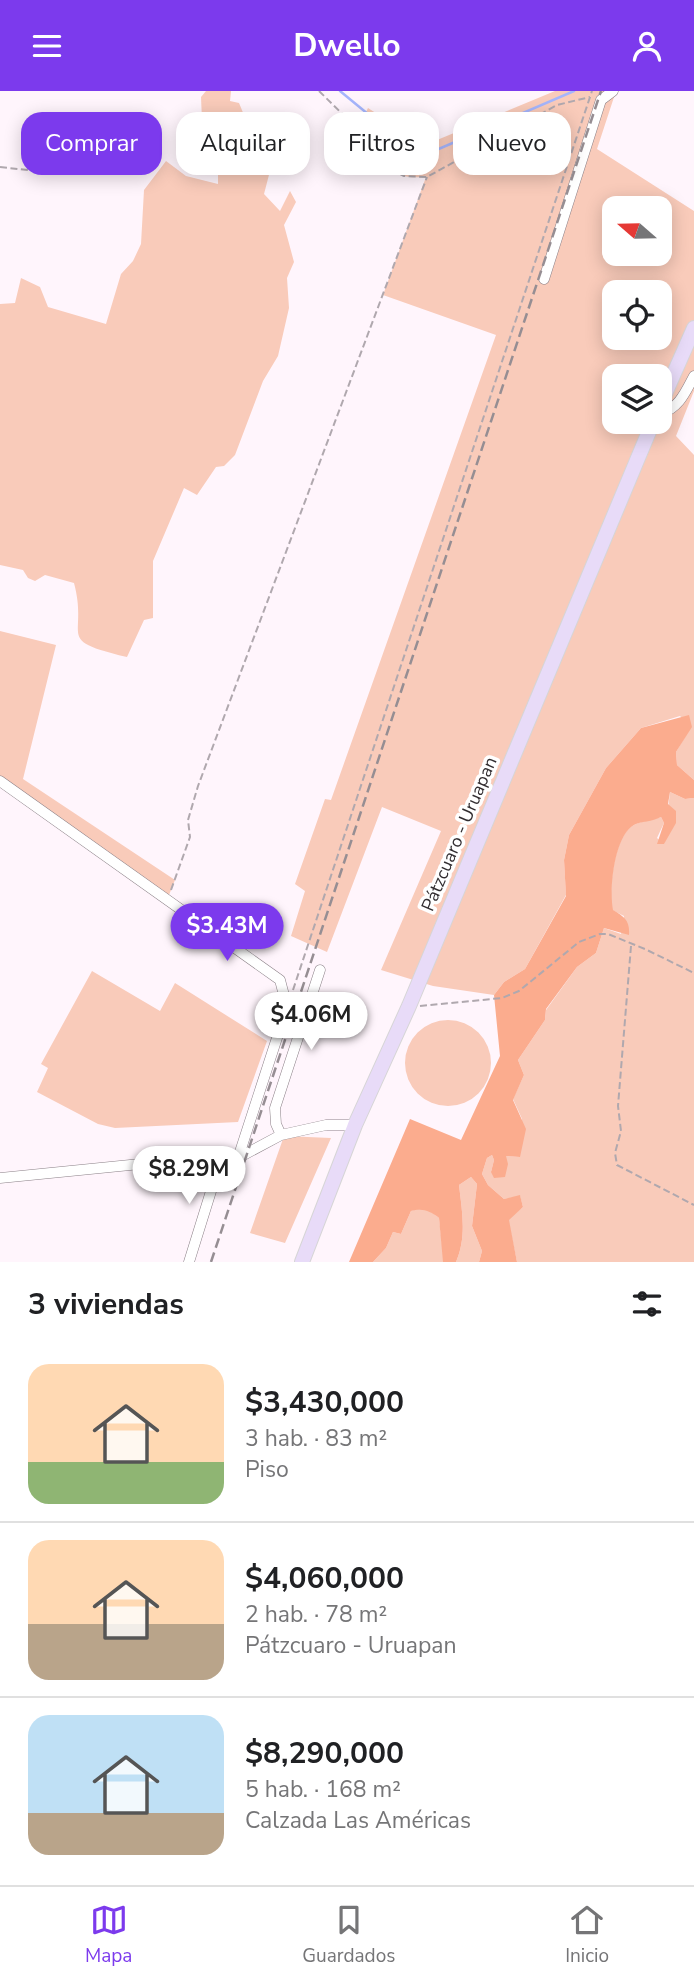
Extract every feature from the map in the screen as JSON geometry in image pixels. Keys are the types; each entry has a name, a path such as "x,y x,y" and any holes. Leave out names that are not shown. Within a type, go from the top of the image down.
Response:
{"main road":[{"path":"672,378 694,328"},
{"name":"Pátzcuaro - Uruapan","path":"302,1262 355,1125 409,1006 648,434"}],"street":[{"path":"544,279 601,100 613,91"},
{"path":"672,409 681,400 694,376"},
{"path":"0,781 279,980 287,1007 238,1158"},
{"path":"281,1135 276,1124 275,1108 320,970"},
{"path":"0,1178 238,1158 281,1135 326,1125 355,1125"},
{"path":"189,1262 221,1159"}],"path":[{"path":"319,91 376,147 392,170 404,176 426,177 557,105 590,97"},
{"path":"287,1007 592,91"},
{"path":"0,167 21,169"},
{"path":"175,880 190,837 188,820 198,786 426,177"},
{"path":"409,1006 502,999 519,991 589,937 608,934 694,973"},
{"path":"631,945 618,1106 621,1131 615,1153 617,1165 694,1205"}],"shaded area":[{"path":"206,91 231,91 230,101 239,103 243,112 202,112 201,97"},
{"path":"555,91 616,91 597,149 671,196 602,196 602,266 672,266 672,197 694,211 694,391 676,436 694,455 694,780 677,765 676,752 691,727 680,716 641,728 606,768 569,835 564,860 566,895 525,969 504,982 494,995 433,986 381,970 441,831 382,807 327,952 291,936 305,891 295,884 325,799 331,800 496,335 383,295 426,177 402,175 439,175 439,139 453,133 453,175 571,175 571,112 504,112"},
{"path":"166,161 176,168 176,175 218,184 218,175 269,175 264,194 280,211 290,191 296,202 284,225 294,262 287,278 289,308 278,356 263,381 235,455 224,466 216,467 197,495 184,488 153,561 153,618 144,620 127,657 90,646 82,640 78,634 78,602 74,583 45,575 35,581 28,578 23,570 0,565 0,304 15,303 21,278 40,287 48,307 106,324 121,274 133,261 141,244 144,190 155,175 162,175 162,166"},
{"path":"0,631 56,645 23,779 175,880 167,900 0,781"},
{"path":"689,715 692,727 676,752 677,765 694,780 694,798 685,799 670,792 668,804 676,811 676,823 664,844 657,844 664,823 661,817 634,825 627,831 614,864 612,901 613,910 628,923 629,935 604,928 596,953 577,967 546,1009 545,1020 518,1060 524,1075 513,1100 526,1129 520,1157 506,1156 508,1164 505,1177 494,1178 491,1172 494,1160 492,1155 487,1158 482,1174 488,1185 504,1199 520,1195 523,1207 509,1220 517,1262 479,1262 482,1251 472,1226 477,1184 471,1177 459,1185 463,1234 456,1262 443,1262 439,1218 419,1210 411,1211 401,1234 393,1232 386,1248 373,1262 349,1262 410,1119 461,1140 500,1056 494,995 504,982 525,969 566,896 564,860 569,835 606,768 641,728"},
{"path":"670,792 685,799 694,798 694,1262 517,1262 508,1219 523,1207 520,1196 504,1199 488,1185 482,1174 487,1158 492,1155 494,1160 491,1172 506,1156 519,1157 522,1119 513,1099 524,1075 518,1060 545,1020 546,1010 577,967 596,953 604,928 621,934 624,916 612,910 611,901 617,851 621,840 634,825 661,817 664,823 657,838 664,844"},
{"path":"92,971 160,1011 175,983 267,1041 238,1122 115,1128 98,1124 37,1092 48,1068 41,1064"},
{"path":"448,1020 465,1023 479,1032 488,1046 491,1063 488,1080 479,1094 465,1103 448,1106 431,1103 417,1094 408,1080 405,1063 408,1046 417,1032 431,1023"},
{"path":"284,1136 331,1138 285,1243 250,1233"},
{"path":"471,1177 477,1184 472,1226 482,1251 479,1262 456,1262 463,1234 459,1185"},
{"path":"429,1210 439,1218 444,1262 373,1262 386,1248 393,1232 401,1234 411,1211"}],"waterway":[{"path":"340,91 391,133 405,159 413,160 574,91"}],"railway":[{"path":"211,1262 601,91"}]}
